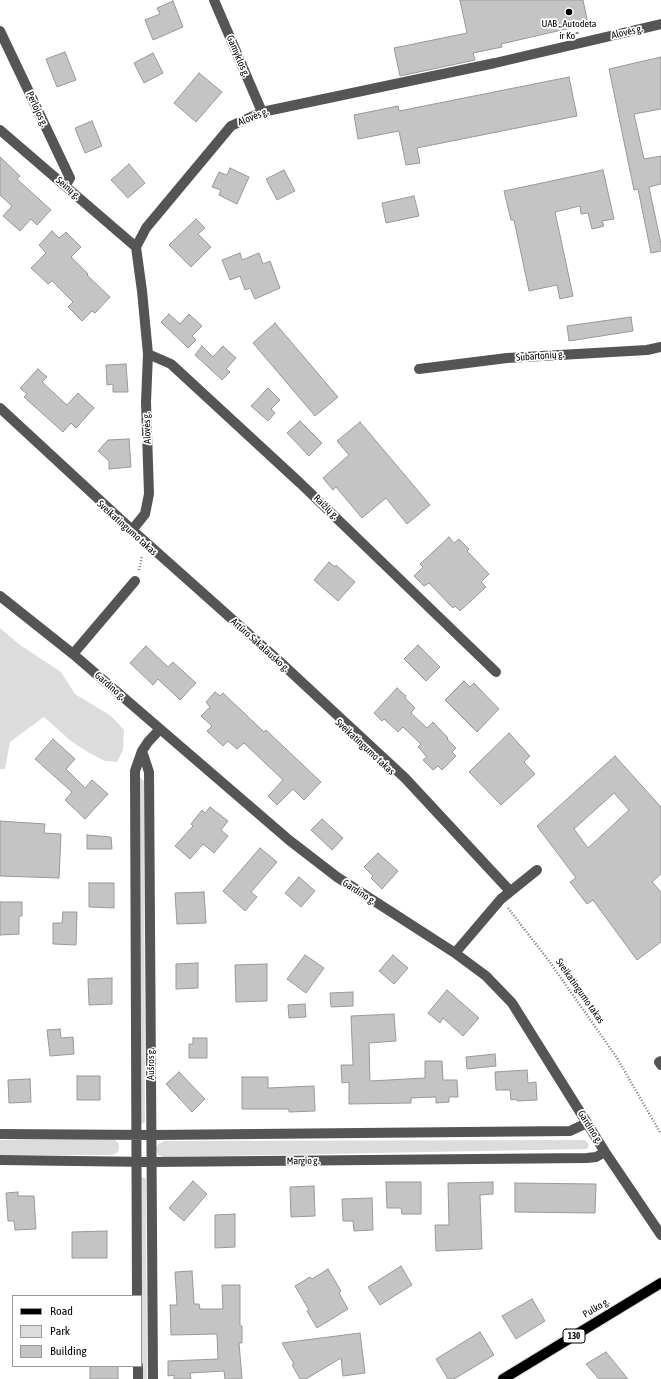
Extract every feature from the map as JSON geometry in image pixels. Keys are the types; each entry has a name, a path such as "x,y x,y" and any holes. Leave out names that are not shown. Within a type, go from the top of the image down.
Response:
{"main road":[{"name":"Pulko g.","path":"503,1379 661,1284"}],"street":[{"name":"Gamyklos g.","path":"214,0 262,112"},
{"name":"Alovės g.","path":"132,530 145,514 149,494 146,402 148,354 136,247 146,228 231,126 262,112 495,63 661,24"},
{"name":"Perlojos g.","path":"0,31 70,178 65,186"},
{"name":"Seinų g.","path":"0,130 136,247"},
{"name":"Subartonių g.","path":"419,369 507,358 647,350 661,347"},
{"name":"Raižių g.","path":"148,354 171,364 300,483 496,672"},
{"name":"Artūro Sakalausko g.","path":"0,408 132,530 279,661 405,778 510,891"},
{"path":"73,654 135,580"},
{"name":"Gardino g.","path":"0,596 73,654 289,840 331,873 455,953 486,976 512,1003 605,1152 661,1235"},
{"name":"Aušros g.","path":"137,1295 135,771 142,750 160,729"},
{"name":"Aušros g.","path":"142,750 149,772 152,1379"},
{"path":"455,953 501,899 536,870"},
{"path":"661,1061 659,1062 661,1065"},
{"path":"0,1134 151,1135 570,1131 587,1123"},
{"name":"Margio g.","path":"0,1160 151,1162 587,1158 596,1157 605,1152"},
{"path":"138,1367 138,1379"}],"path":[{"name":"Sveikatingumo takas","path":"135,580 138,575 143,553 148,558"},
{"name":"Sveikatingumo takas","path":"501,899 549,961 617,1058 661,1134"}],"green space":[{"path":"0,628 20,645 61,672 75,694 111,716 124,730 123,750 117,762 105,761 91,754 72,742 44,717 10,742 5,769 0,769"},
{"path":"139,778 144,781 145,1122 142,1124 141,1123"},
{"path":"114,1139 119,1144 119,1148 118,1152 113,1155 0,1155 0,1140"},
{"path":"585,1140 589,1145 587,1149 164,1157 158,1155 156,1149 158,1144 164,1141"},
{"path":"143,1177 146,1179 147,1379 142,1379 141,1179"}],"building":[{"path":"460,0 583,0 588,24 501,44 502,47 473,53 475,60 400,76 394,48 467,33"},
{"path":"173,1 183,27 153,40 145,20 160,14 157,8"},
{"path":"65,52 76,80 57,87 46,59"},
{"path":"153,53 163,73 144,83 134,63"},
{"path":"661,57 661,109 634,114 644,159 661,156 661,184 649,187 661,244 661,251 651,253 638,189 634,190 609,69"},
{"path":"199,73 222,92 196,122 174,103"},
{"path":"569,77 577,116 417,148 420,163 406,165 399,131 358,139 354,115 398,106 399,111"},
{"path":"92,121 102,146 85,153 75,128"},
{"path":"0,157 20,176 17,179 51,210 37,225 31,219 20,231 3,216 12,206 0,195"},
{"path":"129,164 145,183 128,198 111,180"},
{"path":"230,168 249,177 237,204 219,195 221,190 212,187 219,172 227,175"},
{"path":"284,170 295,191 277,200 266,179"},
{"path":"603,170 614,219 602,221 604,226 592,229 588,213 581,214 580,206 555,212 573,296 560,299 557,285 529,291 514,220 511,220 504,191"},
{"path":"414,196 419,216 386,223 382,203"},
{"path":"196,219 205,228 198,234 211,247 191,267 169,245"},
{"path":"52,231 59,238 66,232 81,247 71,257 110,297 95,313 92,311 82,321 68,307 73,302 52,281 48,284 31,268 46,253 39,245"},
{"path":"240,253 242,260 259,253 263,264 270,261 280,288 255,299 250,288 245,290 240,276 230,280 222,260"},
{"path":"169,314 180,324 189,314 202,326 192,336 196,340 188,348 161,322"},
{"path":"631,317 633,331 569,341 567,326"},
{"path":"275,323 338,397 315,416 253,343"},
{"path":"202,346 213,357 223,346 236,358 226,369 230,372 222,380 195,355"},
{"path":"126,364 128,392 113,392 113,384 107,385 106,365"},
{"path":"38,369 47,377 42,382 67,405 78,393 94,408 76,428 71,423 63,432 24,397 27,394 20,388"},
{"path":"268,388 280,400 271,409 275,413 268,421 251,406"},
{"path":"300,421 322,443 309,456 287,433"},
{"path":"360,422 430,505 407,524 386,498 362,518 336,487 333,490 323,478 349,455 337,441"},
{"path":"129,439 131,467 109,469 109,461 98,451 108,440"},
{"path":"449,537 454,543 459,539 469,549 467,551 489,574 481,582 486,587 460,611 455,606 453,608 429,583 424,586 414,576 423,567 420,564"},
{"path":"329,562 335,567 336,565 355,582 338,601 314,580"},
{"path":"418,645 440,667 426,681 404,659"},
{"path":"146,646 168,667 173,662 196,683 180,700 158,679 153,685 130,663"},
{"path":"464,681 470,687 474,683 499,709 477,732 445,700"},
{"path":"397,688 406,696 405,698 415,708 411,713 427,728 433,722 456,748 452,752 456,756 442,770 438,766 433,770 423,760 427,757 418,747 421,744 403,727 398,732 384,719 382,721 374,713"},
{"path":"215,692 220,696 223,693 264,732 266,730 321,782 304,800 293,789 277,805 268,796 283,780 244,743 237,749 228,741 223,746 207,731 212,726 201,716 210,707 206,702"},
{"path":"509,733 530,756 524,762 535,774 501,805 469,772"},
{"path":"53,739 75,759 66,769 85,788 92,780 108,794 85,819 65,800 72,792 35,759"},
{"path":"615,756 661,807 661,874 652,882 661,892 661,942 637,960 593,900 587,904 570,882 576,878 537,826","holes":["614,793 629,810 588,848 574,829"]},
{"path":"210,807 228,821 221,830 228,836 214,853 203,844 190,859 175,846 193,826 191,824 202,810 205,813"},
{"path":"322,819 343,838 332,850 311,830"},
{"path":"0,821 45,824 44,833 61,834 59,878 0,876"},
{"path":"87,835 111,837 112,849 87,849"},
{"path":"260,848 277,862 251,892 257,897 245,911 223,891"},
{"path":"378,853 398,871 382,889 371,878 373,876 364,867"},
{"path":"299,877 315,891 301,907 285,893"},
{"path":"89,883 114,883 114,908 89,907"},
{"path":"204,892 206,923 177,924 175,893"},
{"path":"0,902 22,902 22,916 19,916 19,934 0,935"},
{"path":"63,912 77,912 76,945 53,944 53,923 62,923"},
{"path":"305,955 324,968 306,993 287,979"},
{"path":"393,955 408,968 394,984 379,971"},
{"path":"198,963 198,988 176,989 176,964"},
{"path":"267,964 267,1001 236,1002 235,965"},
{"path":"112,978 112,1004 89,1005 88,979"},
{"path":"447,990 479,1018 463,1036 443,1018 440,1023 428,1013"},
{"path":"353,992 353,1006 331,1007 330,993"},
{"path":"305,1004 306,1017 289,1018 288,1005"},
{"path":"394,1014 396,1041 369,1043 370,1081 425,1078 425,1061 442,1061 443,1080 457,1080 458,1097 449,1097 449,1102 436,1103 436,1097 411,1098 411,1103 349,1104 349,1082 342,1083 341,1065 353,1065 351,1016"},
{"path":"60,1029 61,1038 73,1037 74,1054 50,1056 47,1030"},
{"path":"193,1038 207,1038 207,1058 189,1058 189,1044 193,1044"},
{"path":"495,1054 496,1066 467,1069 466,1057"},
{"path":"527,1070 528,1083 536,1082 537,1100 511,1100 510,1090 496,1090 495,1072"},
{"path":"179,1072 205,1099 192,1112 166,1084"},
{"path":"77,1076 100,1076 100,1100 77,1100"},
{"path":"242,1077 268,1077 268,1088 314,1086 315,1111 289,1112 289,1109 242,1109"},
{"path":"30,1079 31,1102 9,1103 8,1080"},
{"path":"193,1181 207,1194 184,1221 169,1208"},
{"path":"386,1182 421,1182 421,1214 402,1214 401,1208 387,1208"},
{"path":"493,1182 493,1194 480,1195 482,1249 436,1251 435,1225 449,1225 448,1183"},
{"path":"515,1183 596,1184 595,1213 515,1212"},
{"path":"314,1186 315,1216 291,1217 290,1187"},
{"path":"18,1192 18,1196 34,1196 36,1229 15,1230 14,1221 8,1221 6,1193"},
{"path":"372,1198 373,1230 354,1231 353,1221 343,1221 342,1199"},
{"path":"235,1214 235,1247 215,1248 215,1215"},
{"path":"107,1231 107,1258 72,1258 72,1232"},
{"path":"401,1266 412,1285 380,1305 368,1287"},
{"path":"328,1269 341,1291 339,1293 348,1309 317,1328 307,1311 309,1310 295,1286 310,1277 312,1279"},
{"path":"192,1271 194,1304 199,1304 200,1309 223,1309 222,1285 240,1285 240,1326 242,1326 242,1343 239,1343 242,1379 225,1379 224,1371 190,1373 191,1379 174,1379 174,1375 168,1376 168,1361 218,1359 217,1334 171,1335 170,1305 177,1305 175,1272"},
{"path":"532,1299 545,1321 516,1339 502,1316"},
{"path":"480,1332 494,1355 454,1379 448,1379 436,1359"},
{"path":"360,1333 365,1373 343,1376 341,1358 306,1379 300,1379 292,1365 294,1364 282,1343"},
{"path":"606,1352 628,1379 599,1379 586,1364"},
{"path":"90,1367 118,1367 118,1379 90,1379"}],"place":[{"name":"UAB „Autodeta ir Ko“","path":"569,12"}]}
